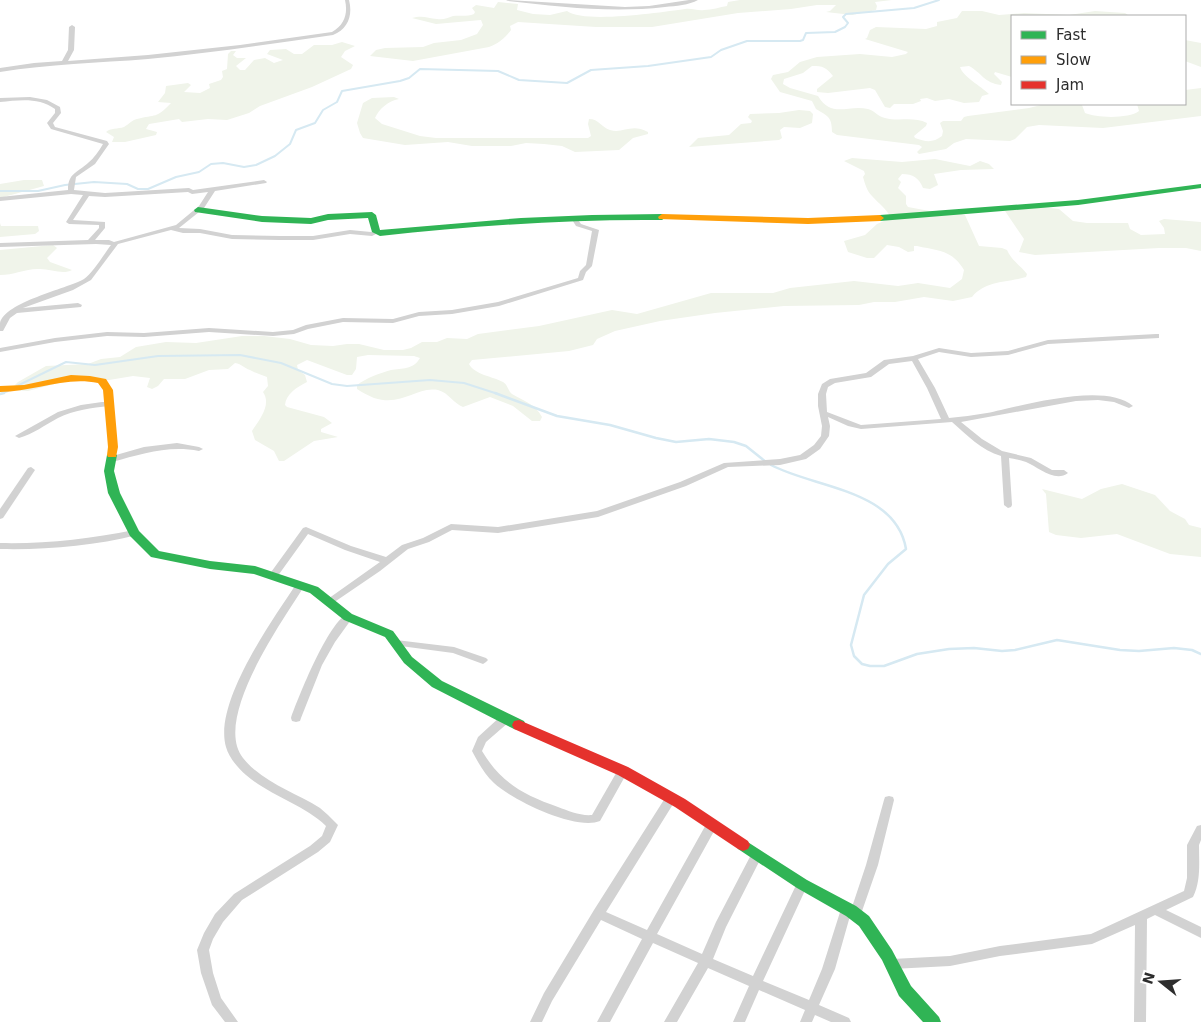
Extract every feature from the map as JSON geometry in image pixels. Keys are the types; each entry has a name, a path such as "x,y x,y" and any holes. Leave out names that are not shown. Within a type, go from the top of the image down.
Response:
{"street":[{"path":"0,70 247,46 333,33 340,30 347,20 349,7 347,0"},
{"path":"508,0 622,10 653,8 696,0"},
{"path":"64,63 71,50 72,27"},
{"path":"0,100 36,99 48,102 58,108 58,113 50,123 53,128 106,144 88,167 77,172 70,183 71,192"},
{"path":"0,199 71,192 87,194 212,190 264,182"},
{"path":"172,228 183,232 198,231 232,237 313,238 340,232 370,234 470,223 628,216 808,221 858,220 931,212 1005,209 1160,193 1201,186"},
{"path":"0,244 109,242 114,244 172,228 202,207 212,190"},
{"path":"87,194 69,222 102,223 102,228 90,242"},
{"path":"198,210 262,219 311,221 328,217 372,215 377,232"},
{"path":"0,350 55,340 107,334 144,335 209,330 257,334 294,332 306,326 343,320 384,322 419,314 452,312 498,304 581,279 582,272 589,267 596,230 578,225 574,218"},
{"path":"0,330 12,312 31,301 90,279 114,244"},
{"path":"12,312 78,305"},
{"path":"330,600 388,561 404,547 426,540 452,527 498,530 598,514 683,484 728,465 780,462 803,457 817,447 825,436 826,426 822,394 828,383 843,378 865,376 887,362 914,358 939,350 971,355 1002,354 1048,342 1156,336"},
{"path":"914,358 950,420 979,441 1005,456 1028,460 1050,472 1064,473"},
{"path":"0,389 16,389 69,377 88,377 102,381 106,386 113,447 110,479 117,500 134,534 155,554 210,565 255,570 314,590 330,600 348,617 384,631 396,643 408,660 437,684 506,719 623,772 671,798 802,884 851,911 870,927 892,964 905,991 933,1022"},
{"path":"824,414 835,416 847,424 856,427 950,420 1076,399 1120,401 1129,406"},
{"path":"19,436 36,429 54,417 72,410 109,404"},
{"path":"112,459 147,448 184,445 199,448"},
{"path":"1005,456 1008,505"},
{"path":"0,516 31,470"},
{"path":"274,575 306,530 348,548 388,561"},
{"path":"2,548 78,543 134,534"},
{"path":"232,1022 216,1001 207,972 202,950 208,937 219,918 238,897 314,849 326,839 332,825 314,810 257,777 238,760 231,745 231,716 240,688 300,585"},
{"path":"296,718 304,695 327,645 348,617"},
{"path":"396,643 454,650 483,660"},
{"path":"506,719 482,740 477,751 493,777 502,786 518,795 554,810 590,820 600,814 609,794 623,772"},
{"path":"536,1022 548,997 598,914 649,830 671,798"},
{"path":"806,1022 832,961 840,927 851,911 872,865 889,800"},
{"path":"602,1022 648,937 668,905 688,864 712,824"},
{"path":"892,964 950,961 1014,949 1079,942 1105,934 1189,894 1193,878 1194,845 1201,829"},
{"path":"670,1022 681,1000 706,960 720,926 757,854"},
{"path":"739,1022 796,893 802,884"},
{"path":"1155,910 1201,933"},
{"path":"598,914 845,1022"},
{"path":"1140,1022 1141,917"}],"shaded area":[{"path":"740,0 892,0 875,2 876,10 852,15 826,12 836,5 817,5 738,13 652,27 596,27 518,22 510,26 511,30 504,38 489,47 413,61 370,56 376,50 385,48 423,47 434,43 461,40 477,34 483,25 481,20 436,24 412,18 445,19 453,16 471,15 475,12 472,8 476,5 494,8 498,2 518,4 517,10 533,14 550,15 567,11 589,17 606,17 688,9 710,10 727,6 728,2"},
{"path":"962,11 982,11 999,15 1024,13 1069,15 1011,15 1011,77 995,72 994,74 1002,82 1001,85 995,84 969,66 960,67 968,78 989,94 982,96 979,102 964,103 949,99 935,101 927,98 920,99 921,101 913,104 894,104 890,108 885,107 875,90 870,88 828,93 817,92 817,89 833,76 826,69 819,66 812,66 803,73 784,79 783,84 790,88 818,96 823,103 835,109 861,108 868,109 885,118 922,121 927,123 926,126 914,136 926,141 936,140 942,136 943,131 940,123 943,121 961,121 964,117 968,116 1041,105 1082,105 1085,113 1090,115 1104,117 1120,116 1134,114 1139,111 1137,105 1186,105 1186,90 1201,88 1201,116 1103,128 1039,125 1027,127 1015,139 1010,141 966,139 954,143 946,149 919,154 917,152 922,147 919,145 837,135 832,132 829,118 816,109 812,101 780,92 771,79 773,75 788,72 800,62 817,57 860,54 892,57 906,54 908,52 865,39 870,30 876,27 926,29 937,26 937,22 957,18"},
{"path":"1095,11 1125,13 1128,15 1069,15"},
{"path":"1186,40 1201,43 1201,67 1186,61"},
{"path":"342,42 355,46 345,51 341,57 353,65 351,69 312,87 260,106 249,113 227,120 208,119 182,122 179,119 149,124 146,129 157,132 156,135 125,142 112,142 114,137 106,132 124,127 132,121 162,112 171,103 158,102 165,93 166,86 188,83 191,85 184,92 200,93 210,88 209,84 221,80 223,77 222,71 227,69 228,54 231,51 236,51 233,55 237,58 246,58 236,66 240,70 245,70 254,60 265,58 274,63 283,60 267,54 270,50 286,49 294,54 302,54 314,45 332,45"},
{"path":"394,97 399,99 384,106 375,118 382,124 420,136 436,138 588,138 591,136 588,124 589,119 595,120 610,130 619,131 637,128 648,132 648,134 633,138 619,150 575,152 562,146 544,144 472,146 448,142 405,145 363,138 357,123 363,103 372,98"},
{"path":"799,110 810,111 813,114 812,123 800,128 784,127 780,130 782,138 779,140 689,147 698,138 729,135 741,124 751,123 752,121 748,117 750,114"},
{"path":"852,158 902,162 935,159 970,166 980,161 989,164 994,169 961,170 934,174 938,185 930,189 923,188 920,182 912,176 902,174 898,179 901,182 898,188 906,196 908,207 965,215 979,246 1007,250 1027,274 1026,277 990,285 972,297 953,301 924,297 859,305 784,306 715,313 660,321 615,331 597,339 593,345 569,351 472,360 469,364 475,371 503,382 512,394 536,409 542,417 540,421 532,421 513,406 490,397 463,407 438,390 423,391 393,400 384,400 374,398 357,389 357,385 373,376 414,365 420,358 414,356 368,355 357,357 356,369 352,375 347,375 307,360 297,365 298,370 305,375 307,382 287,397 285,405 324,417 332,423 321,429 321,432 338,437 314,441 284,461 279,461 274,451 255,440 252,431 265,407 266,402 263,392 268,386 267,377 235,363 228,369 209,370 185,379 164,379 158,386 152,389 147,387 150,378 133,376 97,382 85,379 58,383 28,391 10,390 18,382 46,366 88,364 101,359 120,357 136,347 166,342 196,343 242,336 264,336 290,339 311,345 359,344 384,350 403,350 422,342 437,342 447,338 467,339 478,334 539,326 612,310 637,314 711,293 773,293 790,288 854,281 898,286 918,283 950,288 962,279 964,270 955,259 944,252 914,246 914,251 908,252 899,247 887,245 874,258 867,258 848,252 844,241 865,235 877,224 891,218 869,192 863,177 864,171 844,161"},
{"path":"24,180 42,180 44,186 0,198 0,184"},
{"path":"1042,207 1059,209 1073,221 1128,223 1130,229 1141,235 1165,234 1164,228 1159,221 1164,219 1201,222 1201,251 1186,248 1159,248 1035,255 1019,252 1024,239 1005,211"},
{"path":"0,223 1,226 38,226 39,231 35,234 0,237"},
{"path":"53,245 57,248 47,258 50,262 72,270 61,272 35,269 0,275 0,250"},
{"path":"1122,484 1155,495 1170,511 1185,519 1189,525 1201,528 1201,557 1170,554 1117,534 1081,538 1056,535 1049,532 1046,494 1042,489 1082,499 1101,489"}],"waterway":[{"path":"0,191 38,191 65,185 94,182 127,184 138,189 148,189 176,177 199,172 211,164 223,163 244,167 256,165 275,156 290,144 296,130 315,123 323,110 337,102 342,91 400,81 409,78 420,69 498,71 519,80 567,83 591,70 648,66 711,57 721,50 747,41 800,41 803,40 806,33 835,32 845,27 848,23 843,17 846,14 914,8 939,0"},
{"path":"17,386 66,362 95,365 158,356 240,355 281,363 332,384 347,386 430,380 464,383 496,393"},
{"path":"4,393 0,394 8,391"},
{"path":"496,393 557,416 610,425 656,438 676,442 709,439 734,442 746,446 766,462"},
{"path":"771,465 789,473 851,493 870,502 887,514 899,529 906,549 888,564 864,595 851,645 854,656 862,664 884,666 917,654 949,649 1015,650 1057,640 1120,650 1139,651 1174,648 1192,650 1201,654"}],"traffic: fast":[{"path":"880,218 1078,202 1152,194 1201,186"},
{"path":"198,210 262,219 311,221 328,217 372,215 376,232 380,233 521,220 662,217"},
{"path":"112,455 109,471 114,493 134,533 155,554 210,565 255,570 314,590 348,617 389,634 408,660 437,684 519,725"},
{"path":"743,845 802,884 851,911 864,921 887,955 905,991 933,1022"}],"traffic: slow":[{"path":"662,217 808,221 880,218"},
{"path":"0,389 24,388 71,378 102,381 108,390 112,455"}],"traffic: jam":[{"path":"519,725 623,771 680,803 743,845"}]}
